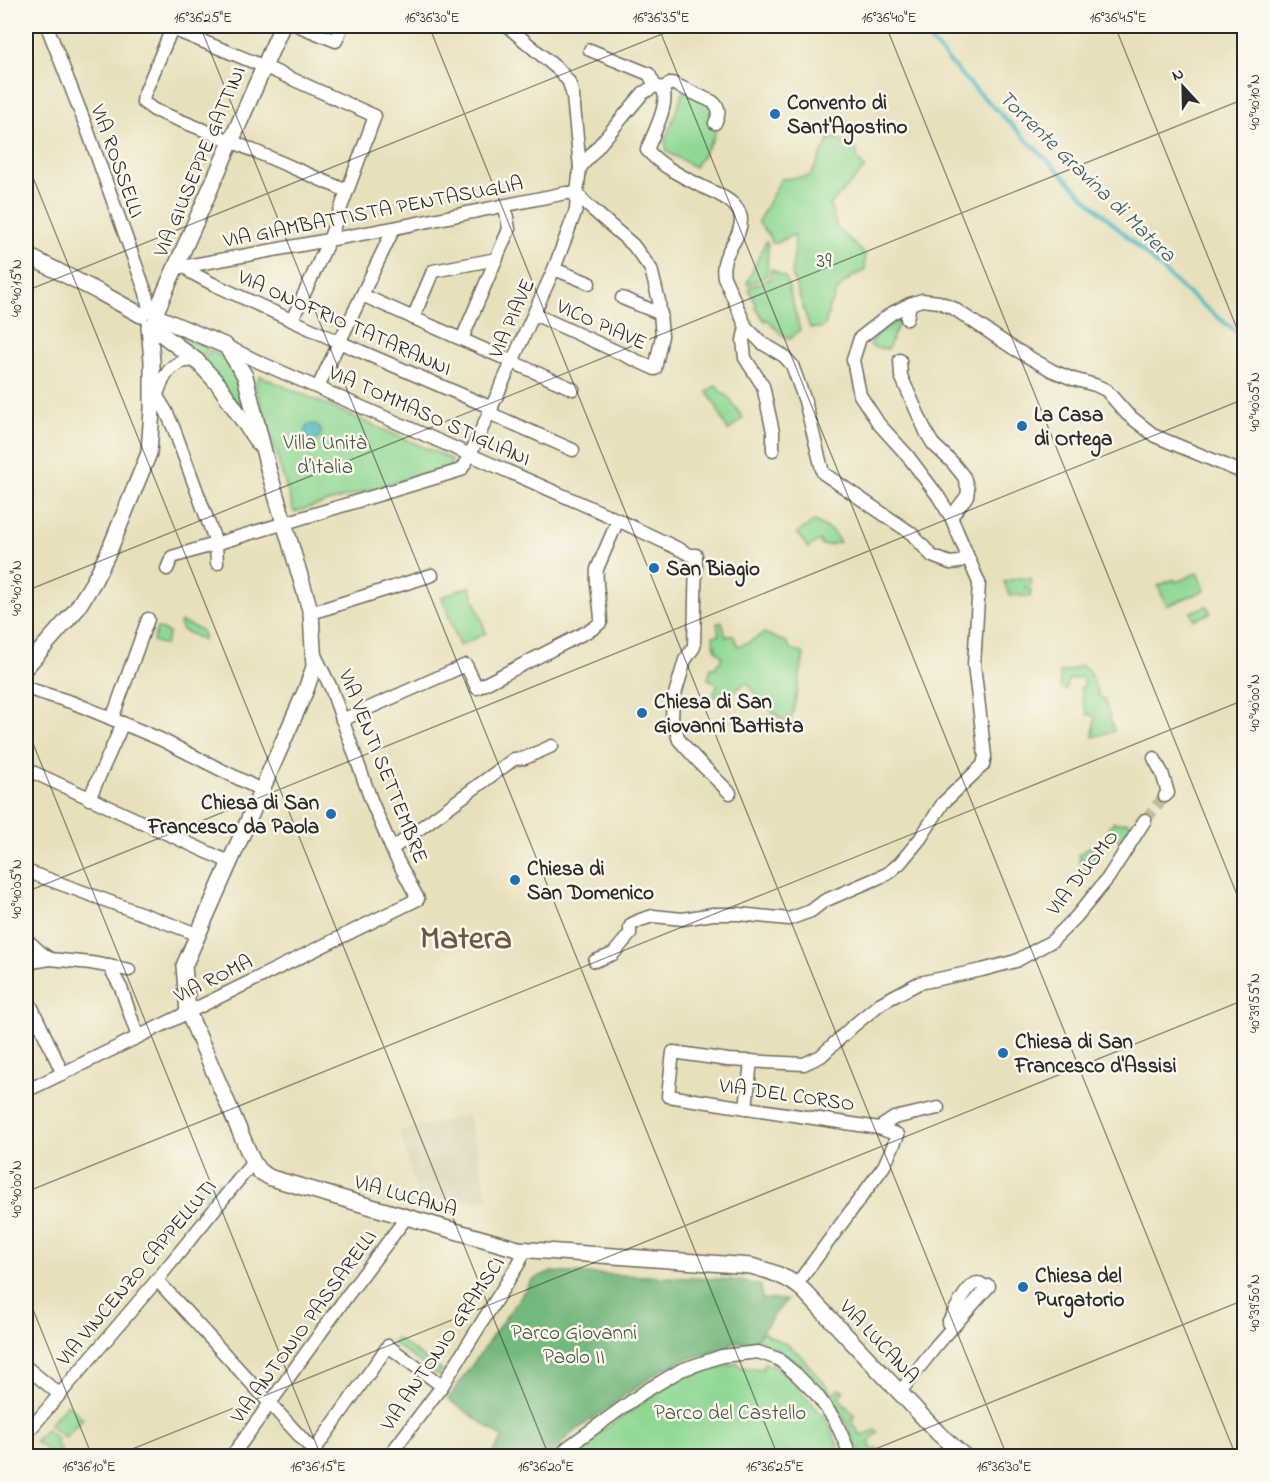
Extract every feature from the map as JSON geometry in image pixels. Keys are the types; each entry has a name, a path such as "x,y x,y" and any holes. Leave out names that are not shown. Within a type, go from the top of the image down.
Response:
{"street":[{"name":"VIA ROSSELLI","path":"47,26 86,126 146,293 150,318"},
{"path":"292,320 328,240 347,191 375,116 170,26 143,102 154,110 347,191"},
{"name":"VIA GIUSEPPE GATTINI","path":"150,318 181,267 231,141 282,26"},
{"path":"299,26 336,41 342,26"},
{"name":"VIA PIAVE","path":"470,455 554,269 576,210 580,168 573,96 569,82 561,71 507,26"},
{"path":"590,50 649,74 665,94 665,100 663,111 647,150 655,159 732,202 738,211 741,220 738,232 724,259 722,269 724,277 746,327 762,343 784,356 792,365 805,401 823,472 911,533 932,556 950,563 959,562 967,557"},
{"path":"580,168 644,93 658,87 672,83 713,102 717,105 719,112 715,123"},
{"path":"577,193 584,202 633,245 651,269 661,314"},
{"name":"VIA GIAMBATTISTA PENTASUGLIA","path":"181,267 577,193"},
{"path":"462,339 509,230 505,206"},
{"path":"318,387 394,228"},
{"path":"26,255 150,318 226,346 245,376 311,613 312,649"},
{"path":"413,318 433,271 497,259"},
{"name":"VIA ONOFRIO TATARANNI","path":"181,267 213,284 573,450"},
{"path":"554,269 589,283"},
{"path":"362,295 573,389"},
{"path":"622,298 661,314"},
{"path":"595,961 613,954 630,934 632,924 653,916 683,919 713,914 739,914 794,918 812,910 824,901 887,874 900,863 920,839 943,803 983,765 985,756 974,664 979,583 951,517 938,496 879,424 860,395 853,360 860,338 892,313 916,301 930,300 946,304 1013,348 1053,370 1106,390 1127,414 1155,436 1245,473"},
{"path":"907,319 910,304"},
{"name":"VICO PIAVE","path":"534,314 655,369 662,336 661,314"},
{"path":"150,318 219,385 265,453"},
{"path":"26,667 76,610 94,581 109,551 149,453 154,403 150,318"},
{"path":"746,327 743,340 744,358 763,386 773,432 774,450"},
{"name":"VIA TOMMASO STIGLIANI","path":"226,346 618,520 690,555 696,555 694,647 685,660 673,701 672,718 679,740 730,793"},
{"path":"900,360 901,376 927,434 933,444 964,477 968,489 967,496 951,517"},
{"path":"154,403 168,370 183,361 196,361"},
{"path":"154,403 166,411 174,429 216,543 217,563"},
{"path":"167,569 172,557 461,470 470,455"},
{"path":"342,720 466,664 477,688 594,628 601,622 597,569 618,520"},
{"path":"311,613 432,575"},
{"path":"89,799 117,721 148,619"},
{"name":"VIA VENTI SETTEMBRE","path":"312,649 331,688 371,800 392,849 418,899"},
{"name":"VIA LUCANA","path":"312,649 314,667 305,692 184,966 188,1012 259,1172 271,1178 518,1249 751,1266 771,1271 797,1284 900,1392 953,1453"},
{"path":"26,688 74,703 160,738 262,791"},
{"path":"392,849 514,759 525,759 552,746"},
{"path":"1154,758 1162,773 1168,793 1166,796"},
{"path":"26,768 229,862"},
{"name":"VIA DUOMO","path":"668,1096 673,1052 728,1060 804,1065 821,1056 881,1003 919,983 1016,961 1052,941 1076,917 1108,878 1145,820"},
{"path":"26,871 197,934"},
{"name":"VIA ROMA","path":"26,1091 418,899"},
{"path":"26,939 50,959"},
{"path":"26,963 50,959 129,970"},
{"path":"109,966 121,988 138,1037"},
{"path":"26,995 63,1074"},
{"path":"746,1108 751,1061"},
{"name":"VIA DEL CORSO","path":"668,1096 879,1128 898,1135 884,1166 797,1284"},
{"path":"879,1128 894,1118 938,1108"},
{"name":"VIA VINCENZO CAPPELLUTI","path":"28,1427 157,1280 253,1162"},
{"name":"VIA ANTONIO PASSARELLI","path":"232,1456 406,1218"},
{"name":"VIA ANTONIO GRAMSCI","path":"389,1456 442,1386 525,1250"},
{"path":"157,1280 316,1454 388,1346 442,1386"},
{"path":"900,1392 987,1287"},
{"path":"560,1456 568,1447 644,1392 681,1370 722,1356 751,1352 778,1359 816,1394 835,1420 851,1456"},
{"path":"26,1367 59,1394"}],"shaded area":[{"path":"468,1115 489,1200 422,1202 413,1181 400,1131"}],"green space":[{"path":"683,92 711,104 717,127 713,139 695,167 667,152 665,141"},
{"name":"39","path":"831,137 847,143 857,151 857,159 865,168 830,205 837,228 865,254 865,270 850,279 837,292 830,304 826,324 821,328 810,328 792,274 794,234 777,243 772,243 770,236 758,222 781,179 810,176"},
{"path":"766,241 768,244 767,274 748,285 747,283"},
{"path":"771,269 786,278 800,330 790,339 781,334 767,319 765,321 755,307 756,304 749,290 770,279"},
{"path":"901,318 888,349 875,348 870,345 879,333"},
{"path":"159,323 208,348 200,358"},
{"path":"211,350 228,363 233,371 250,419 202,361"},
{"name":"Villa Unità d’Italia","path":"260,376 451,459 451,466 294,512 255,385"},
{"path":"716,385 732,400 743,418 728,431 707,392"},
{"path":"815,521 833,532 840,542 821,545 820,540 808,548 797,533"},
{"path":"1197,573 1205,590 1167,606 1158,586 1174,579 1176,582"},
{"path":"1018,578 1031,578 1031,585 1026,586 1025,589 1031,589 1030,597 1010,596 1004,582"},
{"path":"470,586 486,633 459,646 442,597"},
{"path":"1207,606 1211,613 1194,620 1191,612"},
{"path":"181,622 201,630 203,640 182,630"},
{"path":"722,622 726,637 733,635 738,646 764,633 788,643 789,648 804,654 790,724 772,712 746,682 729,697 728,695 721,700 713,695 718,684 708,679 711,667 716,668 722,656 715,649 713,636 719,635 717,623"},
{"path":"157,628 169,633 165,645 153,641"},
{"path":"1082,665 1085,670 1088,669 1100,698 1104,698 1114,731 1093,737 1095,717 1088,715 1082,700 1080,688 1084,686 1083,677 1068,680 1066,690 1060,687 1060,672 1066,672"},
{"path":"1114,822 1128,822 1132,827 1122,842 1107,830"},
{"path":"1091,846 1097,853 1094,856 1097,860 1088,870 1079,861 1081,859 1078,855"},
{"path":"222,1181 222,1185 208,1204 203,1193 195,1186"},
{"name":"Parco Giovanni Paolo II","path":"549,1272 737,1280 761,1286 762,1299 787,1300 755,1341 731,1343 730,1348 684,1360 661,1370 571,1434 549,1456 490,1456 503,1438 448,1399 532,1280"},
{"path":"762,1332 797,1352 833,1393 839,1389 844,1391 838,1397 855,1416 851,1420 861,1436 875,1430 878,1432 869,1442 873,1451 878,1449 881,1451 883,1454 881,1456 865,1456 859,1450 842,1414 831,1398 797,1362 755,1341"},
{"path":"396,1338 442,1371 439,1376 392,1342"},
{"name":"Parco del Castello","path":"738,1363 740,1367 763,1369 764,1363 776,1367 785,1374 828,1421 842,1456 572,1456 580,1446 676,1380"},
{"path":"67,1404 83,1418 65,1438 49,1425"},
{"path":"46,1429 58,1440 55,1444 61,1449 54,1456 35,1441"}],"water":[{"path":"313,424 321,432 313,440 305,432"}],"waterway":[{"name":"Torrente Gravina di Matera","path":"917,26 968,82 1092,204 1184,290 1244,338"}],"tunnel":[{"path":"1145,820 1165,796"}],"place":[{"name":"Convento di Sant'Agostino","path":"775,114"},
{"name":"La Casa di Ortega","path":"1022,426"},
{"name":"San Biagio","path":"654,568"},
{"name":"Chiesa di San Giovanni Battista","path":"642,713"},
{"name":"Chiesa di San Francesco da Paola","path":"331,814"},
{"name":"Chiesa di San Domenico","path":"515,880"},
{"name":"Chiesa di San Francesco d'Assisi","path":"1003,1053"},
{"name":"Chiesa del Purgatorio","path":"1023,1287"}],"district":[{"name":"Matera","path":"466,936"}]}
